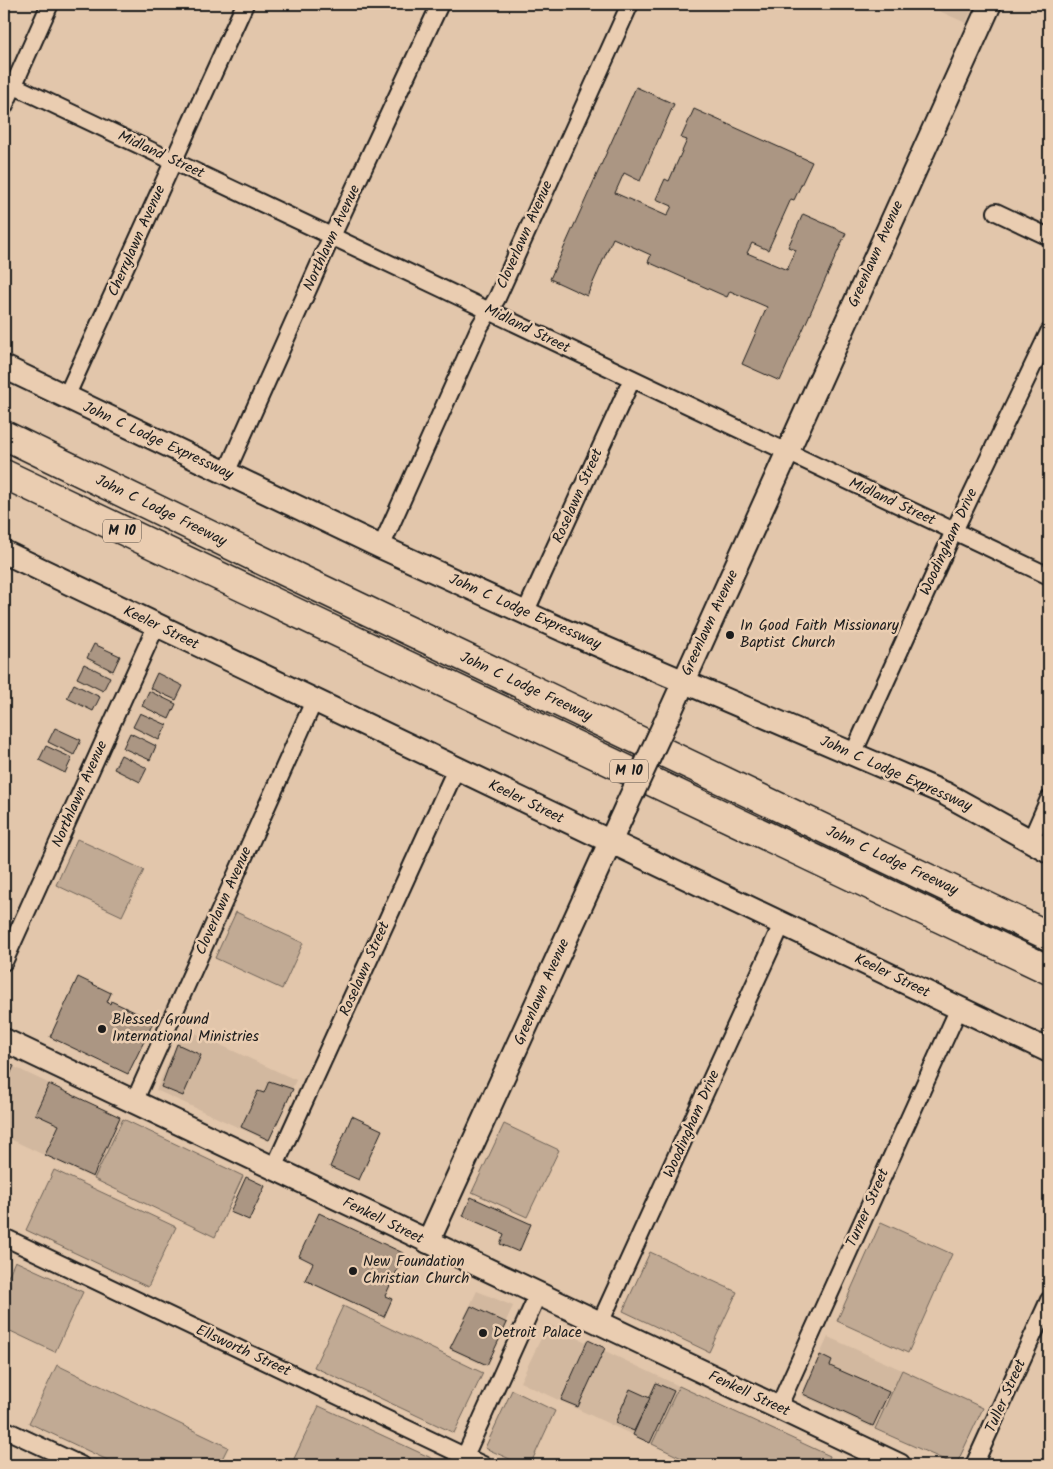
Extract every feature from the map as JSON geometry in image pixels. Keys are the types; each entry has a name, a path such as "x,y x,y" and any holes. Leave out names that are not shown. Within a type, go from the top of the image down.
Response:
{"highway":[{"name":"John C Lodge Freeway","path":"4,435 290,574 1049,936"},
{"name":"John C Lodge Freeway","path":"4,474 1049,970"},
{"path":"4,478 34,489"}],"street":[{"path":"4,107 9,83 50,4"},
{"name":"Cherrylawn Avenue","path":"66,397 245,4"},
{"name":"Northlawn Avenue","path":"226,473 332,236 440,4"},
{"name":"Cloverlawn Avenue","path":"381,547 480,326 489,311 630,4"},
{"name":"Greenlawn Avenue","path":"428,1242 990,4"},
{"name":"Midland Street","path":"9,83 1049,576"},
{"path":"996,212 1049,237"},
{"name":"Woodingham Drive","path":"853,754 954,531 1049,332"},
{"name":"John C Lodge Expressway","path":"4,367 381,547 525,613 949,796 1040,846"},
{"name":"Roselawn Street","path":"525,613 632,379"},
{"name":"Keeler Street","path":"4,552 1049,1051"},
{"name":"Northlawn Avenue","path":"4,962 156,626"},
{"name":"Cloverlawn Avenue","path":"134,1102 314,701"},
{"name":"Roselawn Street","path":"274,1168 456,769"},
{"path":"1040,846 1049,799"},
{"name":"Woodingham Drive","path":"600,1324 782,924"},
{"name":"Turner Street","path":"778,1408 959,1008"},
{"name":"Fenkell Street","path":"4,1040 899,1465"},
{"name":"Ellsworth Street","path":"4,1237 463,1461 482,1465"},
{"path":"463,1461 538,1294"},
{"name":"Tuller Street","path":"974,1465 1049,1300"},
{"path":"4,1429 81,1465"}],"shaded area":[{"path":"924,4 974,4 966,23"},
{"path":"77,839 144,870 122,916 56,885"},
{"path":"236,912 303,943 282,989 215,958"},
{"path":"184,1028 296,1080 268,1141 156,1090"},
{"path":"4,1062 123,1119 94,1179 4,1136"},
{"path":"123,1119 243,1176 215,1237 94,1179"},
{"path":"504,1124 559,1150 527,1217 472,1192"},
{"path":"54,1170 176,1227 148,1287 26,1230"},
{"path":"881,1222 952,1254 908,1353 837,1321"},
{"path":"650,1252 737,1292 709,1352 623,1311"},
{"path":"15,1261 83,1292 55,1352 4,1328 4,1286"},
{"path":"477,1291 513,1306 485,1366 449,1349"},
{"path":"343,1306 483,1373 454,1433 314,1367"},
{"path":"548,1324 679,1386 652,1444 520,1382"},
{"path":"828,1337 902,1370 875,1429 801,1395"},
{"path":"57,1365 228,1447 219,1465 118,1465 29,1423"},
{"path":"902,1370 983,1408 956,1465 875,1429"},
{"path":"679,1386 830,1456 826,1465 696,1465 652,1444"},
{"path":"512,1390 555,1411 530,1465 523,1465 485,1448"},
{"path":"319,1406 442,1463 441,1465 291,1465"},
{"path":"830,1456 850,1465 826,1465"}],"building":[{"path":"636,87 674,104 640,181 624,173 615,193 667,216 672,206 656,199 665,179 669,181 687,140 681,138 694,109 812,162 794,200 791,199 768,250 752,243 747,253 787,270 796,250 788,247 803,214 846,233 780,381 742,364 767,307 730,291 727,297 648,262 651,255 613,238 587,296 550,279"},
{"path":"94,644 120,656 113,671 87,658"},
{"path":"84,664 110,677 103,691 77,678"},
{"path":"157,673 183,686 176,700 150,688"},
{"path":"74,684 100,697 93,711 67,698"},
{"path":"149,691 176,704 169,719 142,706"},
{"path":"140,713 167,725 159,740 133,727"},
{"path":"55,728 81,740 74,755 48,742"},
{"path":"130,733 156,746 150,760 123,748"},
{"path":"46,746 72,758 65,773 39,760"},
{"path":"121,755 147,768 140,782 114,769"},
{"name":"Blessed Ground International Ministries","path":"78,977 111,993 107,1002 110,1004 111,1001 154,1021 128,1074 50,1037"},
{"path":"177,1044 201,1055 183,1096 161,1087"},
{"path":"4,1062 14,1066 4,1088"},
{"path":"269,1081 293,1089 269,1140 241,1127 258,1091 264,1093"},
{"path":"49,1084 120,1117 93,1177 45,1155 59,1125 35,1114"},
{"path":"352,1116 382,1130 359,1180 330,1167"},
{"path":"246,1177 265,1186 249,1220 230,1212"},
{"path":"471,1197 531,1224 519,1252 500,1244 504,1234 463,1216"},
{"name":"New Foundation Christian Church","path":"319,1213 405,1254 385,1296 392,1299 384,1317 305,1280 313,1263 299,1256"},
{"path":"471,1306 507,1323 487,1365 450,1348"},
{"path":"588,1340 605,1348 578,1407 561,1400"},
{"path":"820,1355 832,1361 830,1366 889,1392 873,1426 803,1394"},
{"path":"656,1383 674,1391 650,1443 633,1435"},
{"path":"630,1389 650,1398 634,1431 615,1423"}],"place":[{"name":"In Good Faith Missionary Baptist Church","path":"730,635"},
{"name":"Blessed Ground International Ministries","path":"102,1029"},
{"name":"New Foundation Christian Church","path":"353,1271"},
{"name":"Detroit Palace","path":"483,1333"}]}
